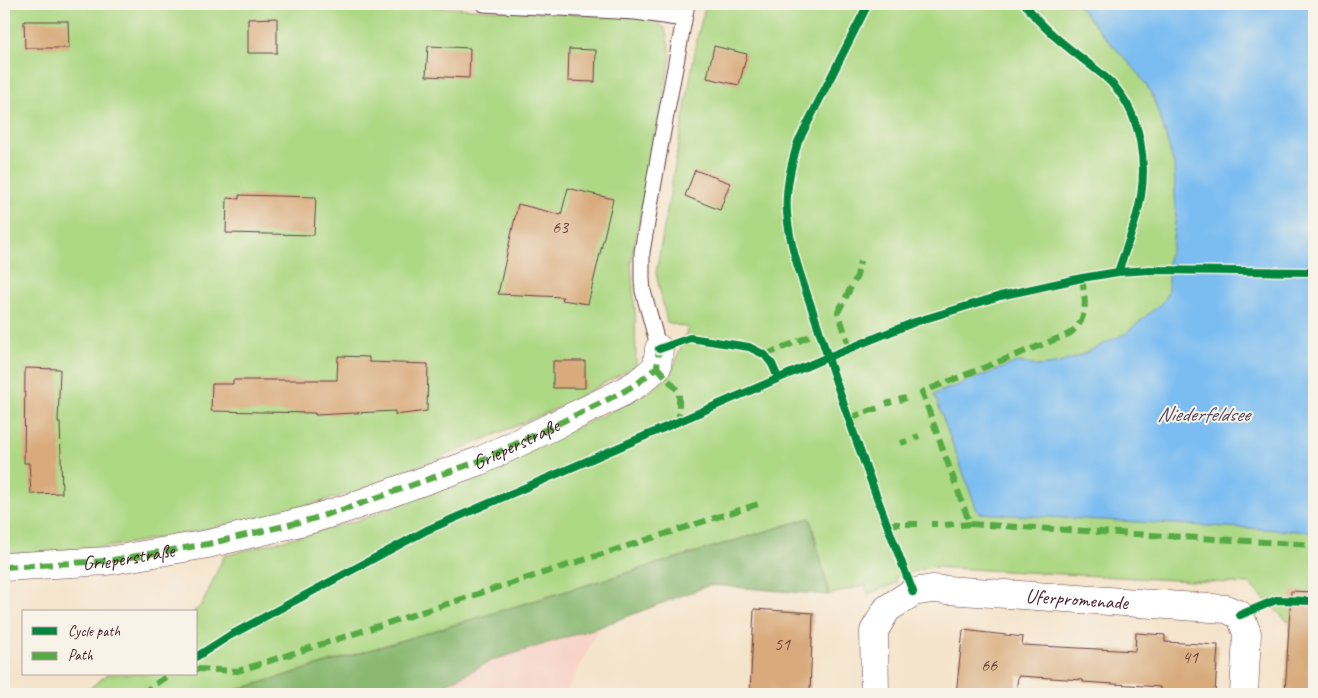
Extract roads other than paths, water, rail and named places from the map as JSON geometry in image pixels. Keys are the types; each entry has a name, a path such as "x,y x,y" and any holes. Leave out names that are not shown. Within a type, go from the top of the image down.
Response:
{"street":[{"name":"Grieperstraße","path":"4,567 107,561 208,544 352,508 482,460 621,393 638,383 657,367 659,349"},
{"name":"Uferpromenade","path":"875,694 874,631 886,609 913,592 932,589 1226,608 1240,615 1247,633 1244,694"}],"lane":[{"path":"484,4 636,12 684,19"},
{"name":"Grieperstraße","path":"659,349 643,291 642,252 687,4"}],"water":[{"name":"Niederfeldsee","path":"1077,4 1314,4 1314,532 978,513 934,394 1018,362 1037,366 1056,364 1077,357 1126,333 1165,299 1168,291 1168,259 1172,246 1176,215 1174,166 1165,133 1152,94 1135,69"}]}
